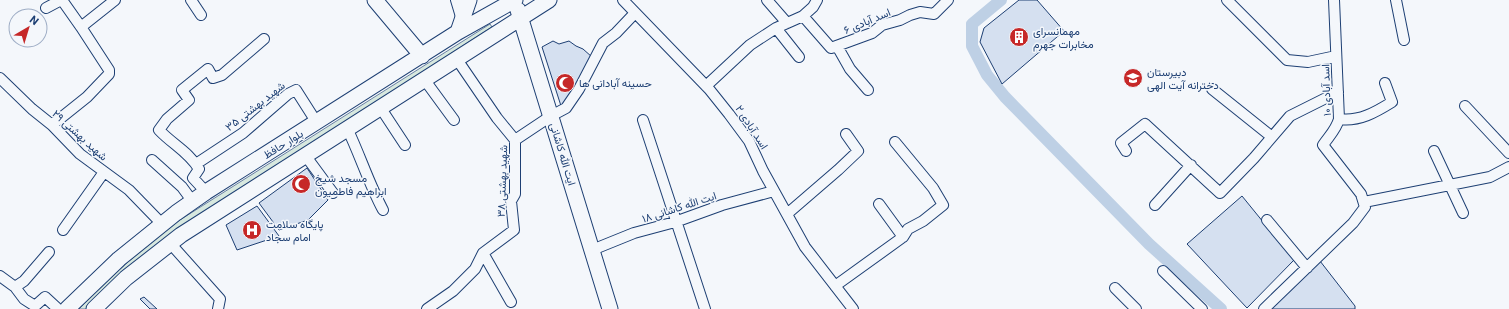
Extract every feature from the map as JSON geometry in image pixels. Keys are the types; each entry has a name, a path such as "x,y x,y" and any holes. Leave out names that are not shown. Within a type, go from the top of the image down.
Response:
{"main road":[{"path":"375,0 422,56"},
{"path":"460,26 468,0"},
{"name":"بلوار حافظ","path":"67,309 119,259 162,224 206,192 422,56 460,26 515,0"},
{"name":"ایت الله کاشانی","path":"515,0 610,309"},
{"name":"بلوار حافظ","path":"94,309 126,278 170,243 456,58 522,19 549,0"}],"street":[{"path":"46,8 62,0 110,70 109,74 87,97 52,125"},
{"path":"81,27 115,0"},
{"path":"191,0 202,15"},
{"path":"456,0 460,26"},
{"name":"اسد آبادی ۲","path":"624,0 706,86 749,141 774,191 805,247 854,309"},
{"path":"767,0 787,23"},
{"path":"706,86 750,45 776,28 802,16 813,7 817,0"},
{"name":"اسد آبادی ۶","path":"802,16 831,48 872,33 882,25 900,20 910,15 920,12 934,14 948,0"},
{"path":"1227,0 1287,60 1308,62 1336,56"},
{"name":"اسد آبادی ۱۰","path":"1334,0 1339,119 1337,129 1328,136 1323,145 1361,194 1365,204"},
{"path":"1396,0 1404,40"},
{"path":"515,140 566,108 579,89 603,43 616,33 635,13"},
{"path":"776,28 799,57"},
{"path":"206,192 194,178 199,169 196,164 184,150 159,130 167,119 189,100 182,90 203,71 208,69 213,78 222,76 264,39"},
{"path":"837,46 850,68 868,90"},
{"name":"شهید بهشتی ۳۸","path":"427,309 453,291 475,269 483,253 514,230 511,200 516,194 515,140 497,118 456,58"},
{"name":"شهید بهشتی ۲۹","path":"0,78 32,109 52,125 80,154 129,190 162,224"},
{"path":"424,79 454,120"},
{"path":"1339,119 1351,121 1376,112 1392,102 1385,83"},
{"path":"1212,89 1272,137"},
{"name":"شهید بهشتی ۳۵","path":"196,164 243,133 288,94 296,90 317,122"},
{"path":"1126,150 1121,142 1145,124 1220,193 1290,116 1338,92"},
{"path":"1465,106 1509,153"},
{"path":"380,107 405,145"},
{"path":"643,120 675,222 705,309"},
{"path":"347,128 369,178 372,191 383,210"},
{"path":"787,214 858,151 846,134"},
{"path":"835,286 903,237 908,229 923,221 943,205 933,188 895,142"},
{"path":"1434,151 1463,213"},
{"path":"305,155 333,193"},
{"path":"152,160 182,187 193,202"},
{"path":"1155,205 1191,165"},
{"path":"1264,309 1353,222 1365,204 1449,184 1490,177 1509,167"},
{"path":"63,230 104,172"},
{"name":"ایت الله کاشانی ۱۸","path":"592,250 634,234 675,222 722,205 774,191"},
{"path":"879,204 903,237"},
{"path":"1267,220 1307,268"},
{"path":"170,243 220,299 218,309"},
{"path":"15,287 24,281 49,252"},
{"path":"483,253 511,302"},
{"path":"1163,271 1202,309"},
{"path":"0,276 15,287 24,299 35,306 45,297 58,309"},
{"path":"1115,288 1136,309"}],"shaded area":[{"path":"490,24 492,27 168,236 106,288 86,309 79,309 102,285 164,230"}],"building":[{"name":"مهمانسرای مخابرات جهرم","path":"1019,0 1037,0 1064,31 1002,84 980,42 984,28"},
{"name":"حسینه آبادانی ها","path":"553,41 559,44 569,41 583,49 592,57 562,109 542,47"},
{"name":"مسجد شیخ ابراهیم فاطمیون","path":"307,168 328,200 308,220 279,230 259,203"},
{"path":"1242,196 1294,260 1247,308 1187,244"},
{"name":"پایگاه سلامت امام سجاد","path":"257,206 279,236 237,250 226,225"},
{"path":"1320,261 1355,306 1355,309 1268,309"},
{"path":"144,297 157,309 150,309 140,299"}],"waterway":[{"path":"1001,0 972,24 972,46 987,75 1005,97 1149,244 1221,309"}],"place":[{"name":"مهمانسرای مخابرات جهرم","path":"1019,37"},
{"name":"دبیرستان دخترانه آیت الهی","path":"1133,78"},
{"name":"حسینه آبادانی ها","path":"565,83"},
{"name":"مسجد شیخ ابراهیم فاطمیون","path":"301,184"},
{"name":"پایگاه سلامت امام سجاد","path":"252,230"}]}
